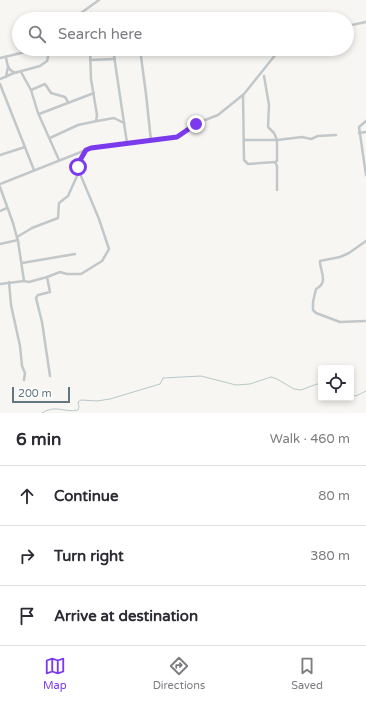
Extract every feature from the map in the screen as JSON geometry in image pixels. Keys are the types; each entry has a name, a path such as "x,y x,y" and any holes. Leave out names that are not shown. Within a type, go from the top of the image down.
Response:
{"street":[{"path":"82,12 99,0"},
{"path":"354,25 366,22"},
{"path":"0,58 12,56"},
{"path":"0,79 38,67 47,60 48,56"},
{"path":"90,56 97,115 96,121"},
{"path":"114,56 127,143"},
{"path":"141,56 151,140"},
{"path":"0,184 59,160 101,146 177,137 196,124 218,115 242,95 275,56"},
{"path":"6,57 8,66 6,77"},
{"path":"90,60 115,59"},
{"path":"8,66 16,73"},
{"path":"21,72 31,90 39,114 59,160"},
{"path":"264,76 269,105 268,127 274,133 277,140 277,161 275,162 277,166 278,190"},
{"path":"0,84 34,170"},
{"path":"31,90 46,84 51,93 64,96 68,102"},
{"path":"39,114 68,102 94,94"},
{"path":"242,95 244,160 248,164 275,162"},
{"path":"50,138 78,125 96,121 114,118 124,123"},
{"path":"366,121 359,127 366,175"},
{"path":"359,133 366,132"},
{"path":"244,140 277,140 302,137 311,139 318,136 336,135"},
{"path":"0,155 25,146"},
{"path":"0,244 17,239 32,228 58,218 59,203 68,196 75,182 79,162 86,150"},
{"path":"0,284 9,282 29,282 60,272 67,274 81,274 102,261 109,250 99,219 78,169"},
{"path":"0,187 17,239 24,281"},
{"path":"0,211 7,208"},
{"path":"365,321 335,321 316,313 313,310 313,302 316,289 321,287 323,282 320,261 340,257 349,253 366,241"},
{"path":"22,263 75,254"},
{"path":"47,277 50,292 38,295 36,298 41,316 50,376"},
{"path":"9,282 12,301 11,305 20,346 22,366 25,373 24,380"}],"waterway":[{"path":"42,413 52,409 72,411 78,410 78,402 81,400 97,401 110,399 160,384 163,378 201,376 236,385 250,384 271,377 294,389 301,390 318,384"},
{"path":"354,396 366,391"}],"route":[{"path":"78,167 79,162 86,150 91,148 177,137 186,129 196,124"}]}
